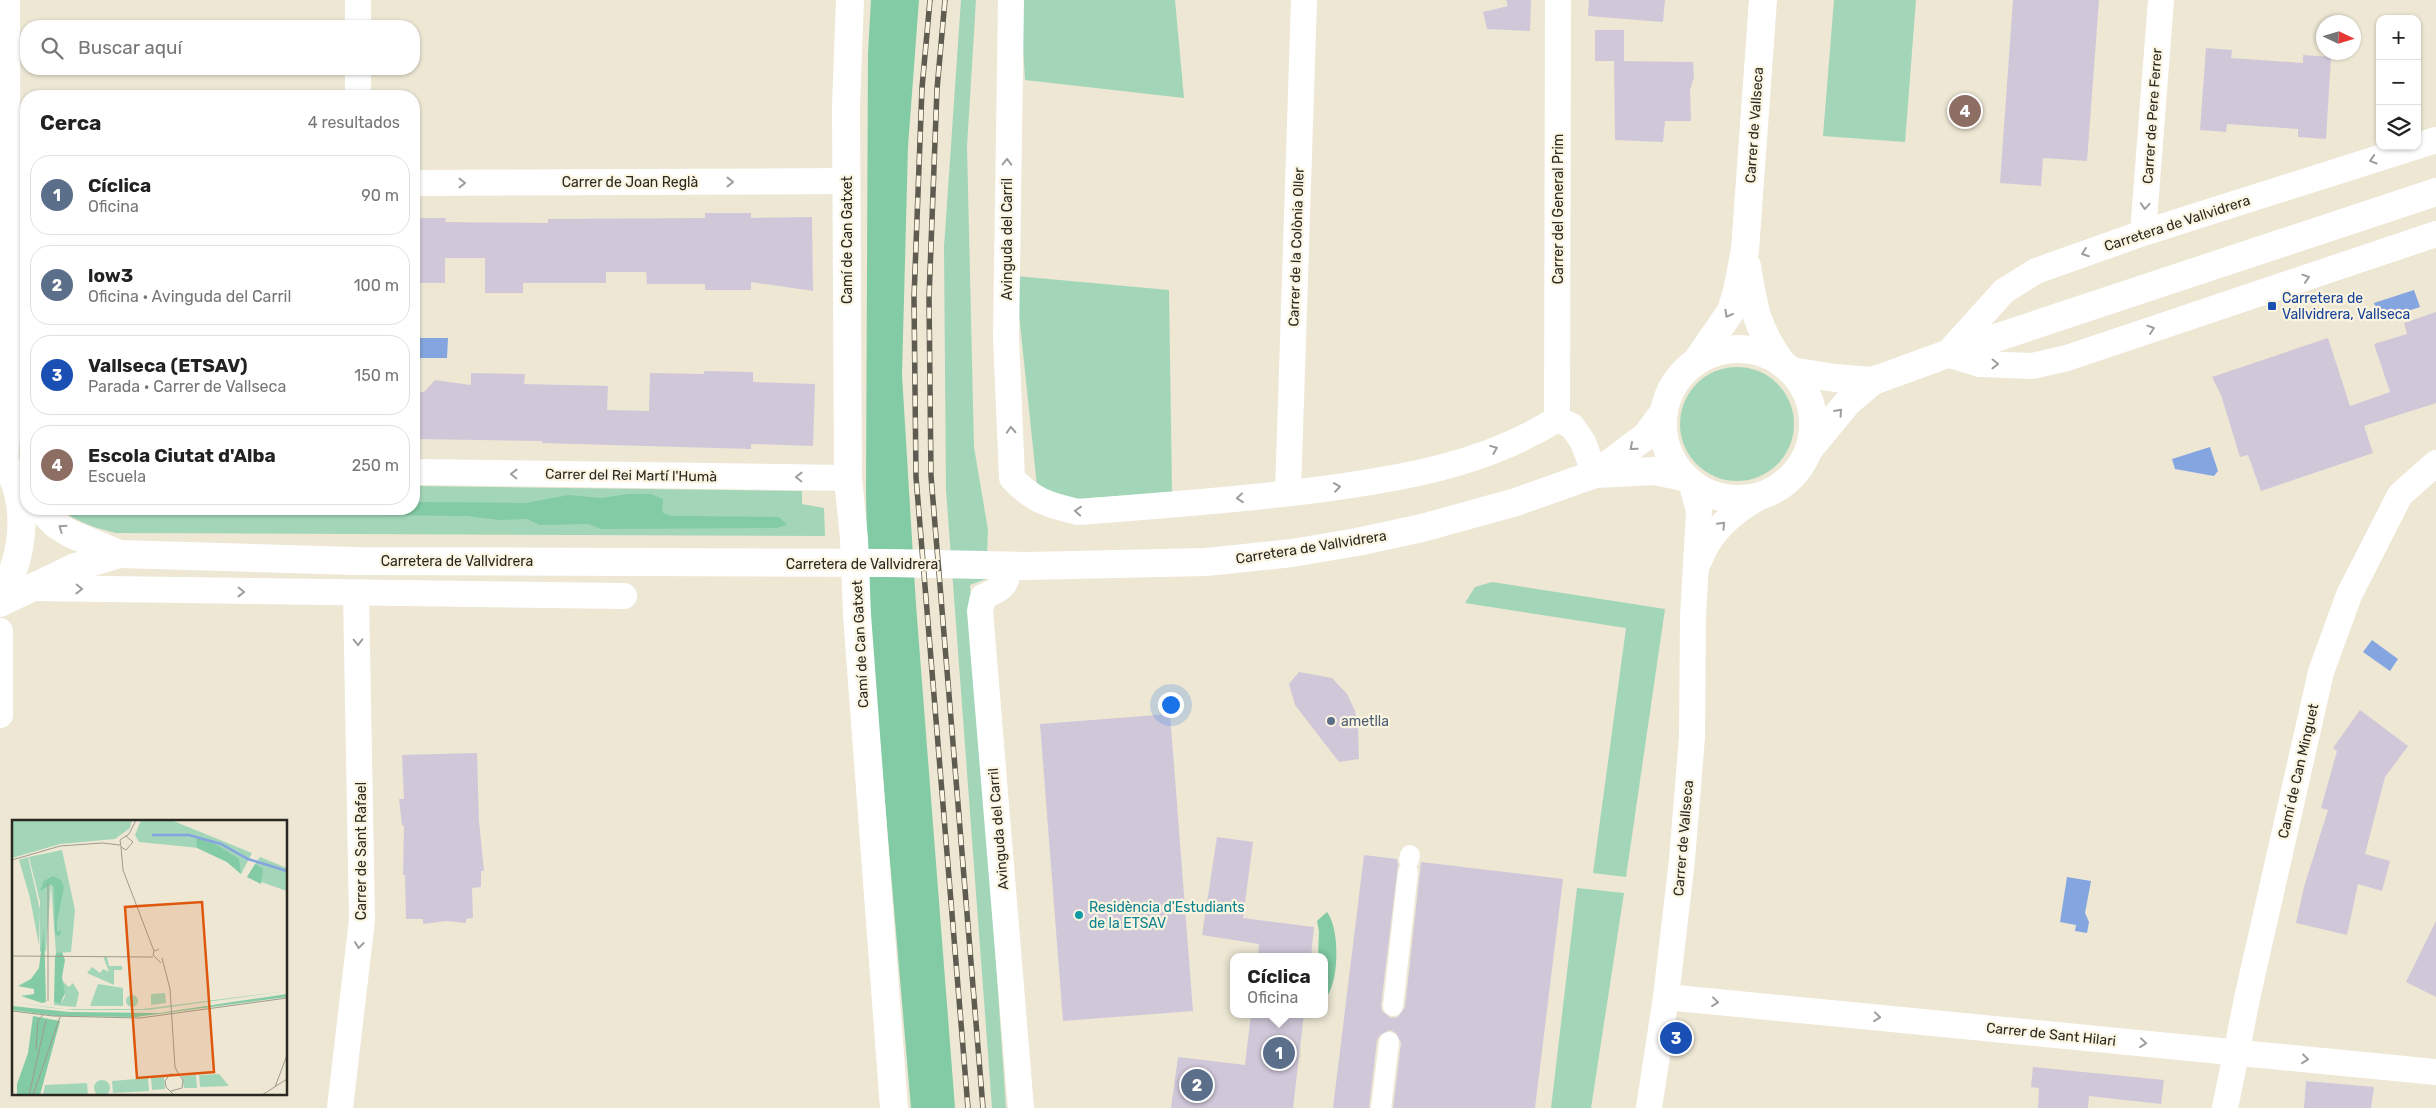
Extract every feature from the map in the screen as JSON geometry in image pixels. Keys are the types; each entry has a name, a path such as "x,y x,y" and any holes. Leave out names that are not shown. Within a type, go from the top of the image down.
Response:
{"main road":[{"name":"Camí de Can Gatxet","path":"850,0 846,106 848,478 854,539 858,634 894,1108"},
{"name":"Carrer de Vallseca","path":"1745,250 1763,0"},
{"name":"Carretera de Vallvidrera","path":"1810,448 1848,402 1873,381 1947,354 2436,192"},
{"path":"1698,359 1730,311 1737,291 1745,250"},
{"path":"1745,250 1754,312 1764,337 1804,388 1810,402 1812,432 1810,448 1794,475 1780,486 1761,496 1738,500 1724,499 1699,490 1688,481 1664,446 1664,412 1669,392 1686,368 1698,359 1724,349 1754,350 1786,366"},
{"name":"Carretera de Vallvidrera","path":"1786,366 1835,378 1873,381"},
{"name":"Carretera de Vallvidrera","path":"1595,474 1646,436 1664,412"},
{"path":"12,469 20,502"},
{"name":"Carretera de Vallvidrera","path":"0,602 73,568 119,554 355,561 1009,565 1206,562 1292,553 1422,528 1516,502 1595,474 1640,470 1688,481"},
{"path":"0,602 19,555 21,515"},
{"name":"Carretera de Vallvidrera","path":"47,515 55,524 69,533 119,554"}],"street":[{"path":"7,0 11,188 8,424 12,469"},
{"path":"358,0 358,20"},
{"name":"Avinguda del Carril","path":"1011,0 1006,337 1012,478 1023,490 1045,504 1078,512 1288,493"},
{"name":"Carrer de la Colònia Oller","path":"1288,493 1304,0"},
{"name":"Carrer del General Prim","path":"1557,419 1558,0"},
{"name":"Carrer de Pere Ferrer","path":"2144,232 2161,0"},
{"path":"358,75 358,90"},
{"name":"Carretera de Vallvidrera","path":"1947,354 2004,292 2036,271 2144,232 2436,140"},
{"name":"Carrer de Joan Reglà","path":"420,183 847,181"},
{"path":"1947,354 1980,364 2032,366 2058,360 2436,234"},
{"path":"1288,493 1364,483 1457,464 1535,433 1557,419 1572,426 1583,442 1595,474"},
{"name":"Camí de Can Minguet","path":"2226,1108 2236,1052 2321,672 2349,595 2400,495 2436,463"},
{"name":"Carrer del Rei Martí l'Humà","path":"420,472 848,478"},
{"name":"Carrer de Vallseca","path":"1648,1108 1666,997 1682,860 1692,737 1693,617 1699,512 1688,481"},
{"name":"Carrer de Vallseca","path":"1697,566 1705,544 1721,524 1741,507 1761,496"},
{"name":"Avinguda del Carril","path":"1009,565 1008,580 1002,588 983,597 980,611 1020,1108"},
{"path":"30,588 356,594 624,596"},
{"name":"Carrer de Sant Rafael","path":"340,1108 362,920 356,594"},
{"path":"0,631 0,715"},
{"path":"1393,1006 1409,863"},
{"name":"Carrer de Sant Hilari","path":"1666,997 2436,1072"},
{"path":"1380,1108 1389,1042"}],"green space":[{"path":"871,0 919,0 908,146 902,375 916,605 955,1108 911,1108 868,603 866,491 868,53"},
{"path":"961,0 976,0 967,146 974,447 988,530 986,579 970,585 1006,1108 992,1108 946,490 944,247"},
{"path":"1020,0 1175,0 1184,98 1025,80"},
{"path":"1834,0 1916,0 1905,142 1823,136"},
{"path":"1015,276 1169,290 1172,492 1062,500 1037,486"},
{"path":"1737,367 1759,371 1769,376 1785,392 1790,402 1794,424 1790,446 1785,456 1769,472 1759,477 1737,481 1715,477 1705,472 1689,456 1684,446 1680,424 1684,402 1689,392 1705,376 1715,371"},
{"path":"420,486 802,491 802,504 824,508 825,536 116,533 69,515 420,515"},
{"path":"628,494 651,494 663,499 662,512 670,516 779,517 787,525 777,528 601,529 588,524 540,525 527,519 499,520 467,516 371,515 420,515 420,502 525,503 569,495 601,498"},
{"path":"1492,582 1665,609 1626,877 1593,873 1626,628 1465,603 1475,587"},
{"path":"1577,888 1624,893 1591,1108 1551,1108"},
{"path":"1327,912 1334,930 1336,943 1335,970 1328,994 1328,953 1318,953 1319,931 1317,921"}],"water":[{"path":"2414,290 2420,307 2380,320 2374,303"},
{"path":"420,338 448,338 447,358 420,358"},
{"path":"2210,447 2218,471 2214,476 2175,469 2172,459"},
{"path":"2372,640 2398,659 2390,671 2363,652"},
{"path":"2067,877 2091,881 2085,913 2089,922 2087,933 2075,931 2076,925 2060,922"}],"building":[{"path":"1506,0 1531,0 1530,31 1487,29 1483,12 1508,6"},
{"path":"1589,0 1665,0 1663,22 1588,16"},
{"path":"2013,0 2099,0 2087,161 2043,158 2041,186 2000,183"},
{"path":"1595,30 1624,30 1624,61 1595,61"},
{"path":"2206,48 2232,50 2231,58 2303,63 2303,55 2316,56 2316,60 2331,60 2326,139 2298,137 2298,129 2227,124 2226,132 2200,130"},
{"path":"1614,61 1693,62 1694,77 1690,90 1691,121 1665,121 1663,142 1615,140"},
{"path":"705,213 751,213 751,218 812,217 813,291 751,282 751,290 705,290 705,284 647,284 646,272 606,272 606,283 523,283 523,293 485,293 485,258 445,258 445,283 420,283 420,218 446,218 445,222 548,223 548,219 705,218"},
{"path":"2436,312 2436,403 2364,426 2373,453 2261,491 2248,455 2240,457 2221,395 2212,377 2328,338 2350,406 2390,392 2374,344 2407,334 2404,323"},
{"path":"704,371 753,372 753,382 815,384 813,446 751,444 751,449 542,443 542,441 420,439 420,392 424,392 435,380 471,385 471,373 525,374 524,384 608,386 607,410 649,411 650,373 704,374"},
{"name":"ametlla","path":"1299,672 1332,678 1347,694 1355,711 1359,759 1339,762 1295,705 1289,684"},
{"path":"2360,710 2408,746 2385,777 2365,854 2390,861 2382,891 2358,884 2347,935 2296,923 2304,887 2328,810 2321,808 2337,751 2333,748"},
{"name":"Residència d'Estudiants de la ETSAV","path":"1170,714 1193,1011 1063,1021 1040,724"},
{"path":"477,753 479,821 484,871 481,871 481,887 472,888 473,918 466,919 466,923 446,921 423,924 423,919 406,919 405,875 403,875 404,826 402,825 399,799 404,799 402,755"},
{"path":"1217,837 1253,842 1243,918 1314,927 1311,953 1258,953 1259,944 1202,935"},
{"path":"1364,855 1397,859 1398,865 1381,1005 1382,1011 1391,1018 1398,1017 1405,1007 1421,862 1563,879 1535,1108 1393,1108 1401,1043 1396,1033 1390,1030 1380,1035 1377,1040 1369,1108 1333,1108"},
{"path":"2436,921 2436,997 2406,982"},
{"path":"1251,1018 1304,1018 1293,1108 1171,1108 1178,1057 1245,1065"},
{"path":"2033,1067 2164,1080 2161,1104 2089,1096 2088,1108 2038,1108 2039,1088 2031,1087"},
{"path":"2306,1081 2374,1087 2371,1108 2304,1108"}],"railway":[{"path":"930,0 922,88 914,298 916,477 968,1108"},
{"path":"945,0 937,89 929,298 931,476 983,1108"}],"place":[{"name":"Escola Ciutat d'Alba","path":"1965,111"},
{"name":"Carretera de Vallvidrera, Vallseca","path":"2272,306"},
{"name":"ametlla","path":"1331,721"},
{"name":"Residència d'Estudiants de la ETSAV","path":"1079,915"},
{"name":"Vallseca (ETSAV)","path":"1676,1038"},
{"name":"Cíclica","path":"1279,1053"},
{"name":"low3","path":"1197,1085"}]}
